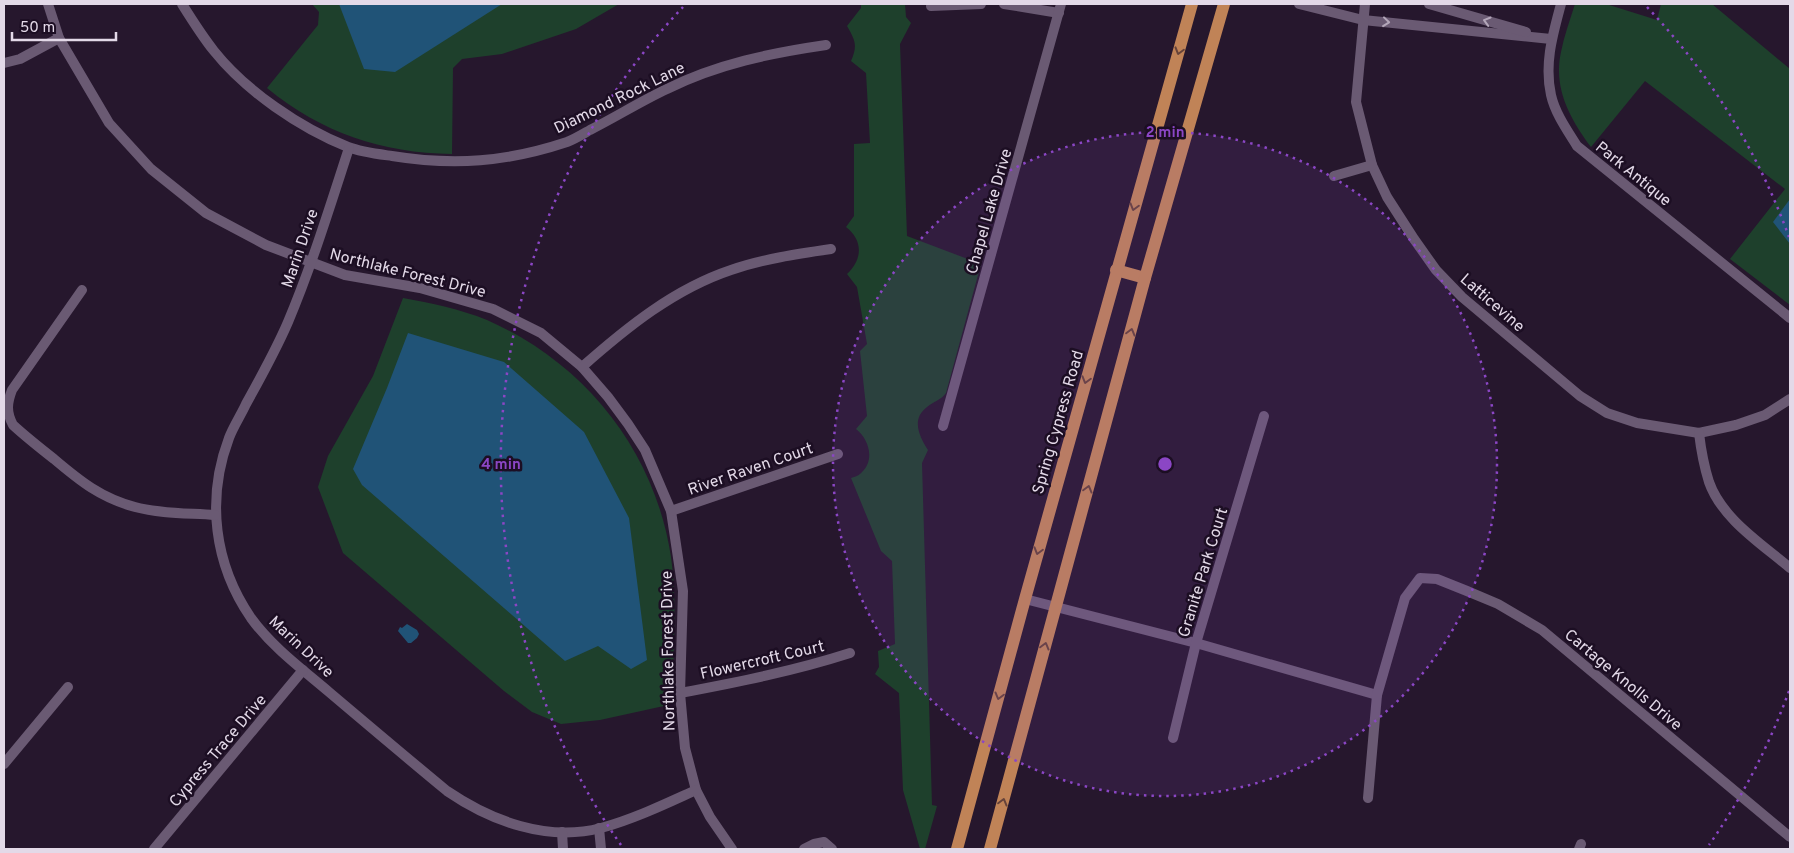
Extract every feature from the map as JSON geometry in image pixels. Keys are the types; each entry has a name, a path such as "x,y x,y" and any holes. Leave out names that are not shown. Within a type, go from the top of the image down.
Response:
{"main road":[{"name":"Spring Cypress Road","path":"957,849 1116,270 1192,4"},
{"path":"990,849 1145,278 1224,4"},
{"path":"1116,270 1145,278"}],"street":[{"name":"Northlake Forest Drive","path":"48,4 59,38 109,123 152,169 206,213 266,245 345,274 420,288 493,309 541,333 582,367 608,397 645,450 671,511 683,591 680,693 685,748 696,790 710,817 732,849"},
{"name":"Diamond Rock Lane","path":"182,4 214,51 250,87 274,106 312,129 349,148 422,161 466,162 502,158 537,151 569,141 648,98 695,76 740,61 826,44"},
{"path":"931,6 981,4"},
{"path":"1004,4 1060,8"},
{"path":"1299,4 1363,20 1551,39"},
{"name":"Latticevine","path":"1365,4 1356,102 1372,165 1387,196 1414,239 1436,270 1462,297 1580,396 1607,413 1637,423 1699,433 1743,423 1765,415 1790,399"},
{"path":"1429,4 1551,39"},
{"name":"Park Antique","path":"1561,4 1551,39 1548,64 1551,95 1562,121 1577,146 1790,318"},
{"name":"Chapel Lake Drive","path":"943,426 1060,8"},
{"path":"4,63 20,59 59,38"},
{"name":"Marin Drive","path":"349,148 311,262 287,324 230,436 222,460 217,486 215,514 218,539 226,569 236,592 251,618 264,634 303,670 447,791 466,804 506,822 549,833 599,828 647,812 696,790"},
{"path":"1334,176 1372,165"},
{"path":"582,367 628,327 650,311 706,280 730,270 756,263 785,256 831,249"},
{"path":"82,290 12,390 7,406 8,415 13,424 85,486 118,502 137,508 157,511 215,514"},
{"name":"Granite Park Court","path":"1173,738 1196,643 1264,416"},
{"path":"1699,433 1702,456 1710,484 1724,507 1744,530 1790,568"},
{"name":"River Raven Court","path":"671,511 838,454"},
{"name":"Cartage Knolls Drive","path":"1377,695 1405,598 1420,578 1437,578 1498,604 1542,630 1790,837"},
{"path":"1025,599 1196,643 1377,695 1368,798"},
{"name":"Flowercroft Court","path":"680,693 815,664 850,653"},
{"name":"Cypress Trace Drive","path":"154,849 303,670"},
{"path":"4,764 68,687"},
{"path":"599,828 601,849"},
{"path":"562,832 563,849"},
{"path":"804,849 824,842 832,849"}],"green space":[{"path":"312,4 619,4 576,29 502,54 462,59 453,68 452,154 401,150 354,138 309,117 267,88 318,25 319,12"},
{"path":"861,4 905,4 906,17 911,23 900,44 907,236 981,264 946,393 922,412 918,422 918,428 928,450 922,463 932,805 937,806 925,849 920,849 903,790 899,693 875,674 879,667 878,651 895,644 892,561 881,551 851,478 860,474 866,467 869,456 867,444 861,433 856,429 867,416 860,351 867,344 857,287 847,274 856,262 859,250 856,238 846,227 854,216 854,144 870,143 866,73 851,61 855,43 847,26 861,8"},
{"path":"1575,4 1606,4 1657,20 1661,4 1712,4 1790,69 1790,305 1730,259 1785,189 1645,81 1591,147 1583,136 1565,103 1559,78 1562,46"},
{"path":"403,298 477,316 522,338 555,360 584,386 610,415 632,447 649,481 663,518 671,557 674,612 673,704 600,720 561,724 532,712 504,691 343,553 318,487 328,456 373,376"}],"water":[{"path":"339,4 502,4 395,72 364,69"},
{"path":"1790,199 1790,244 1773,222"},
{"path":"408,333 504,362 584,432 629,518 647,660 631,669 598,646 565,661 362,485 353,469"},
{"path":"407,624 417,630 419,634 411,643 408,643 398,631 400,627 402,628"}]}
